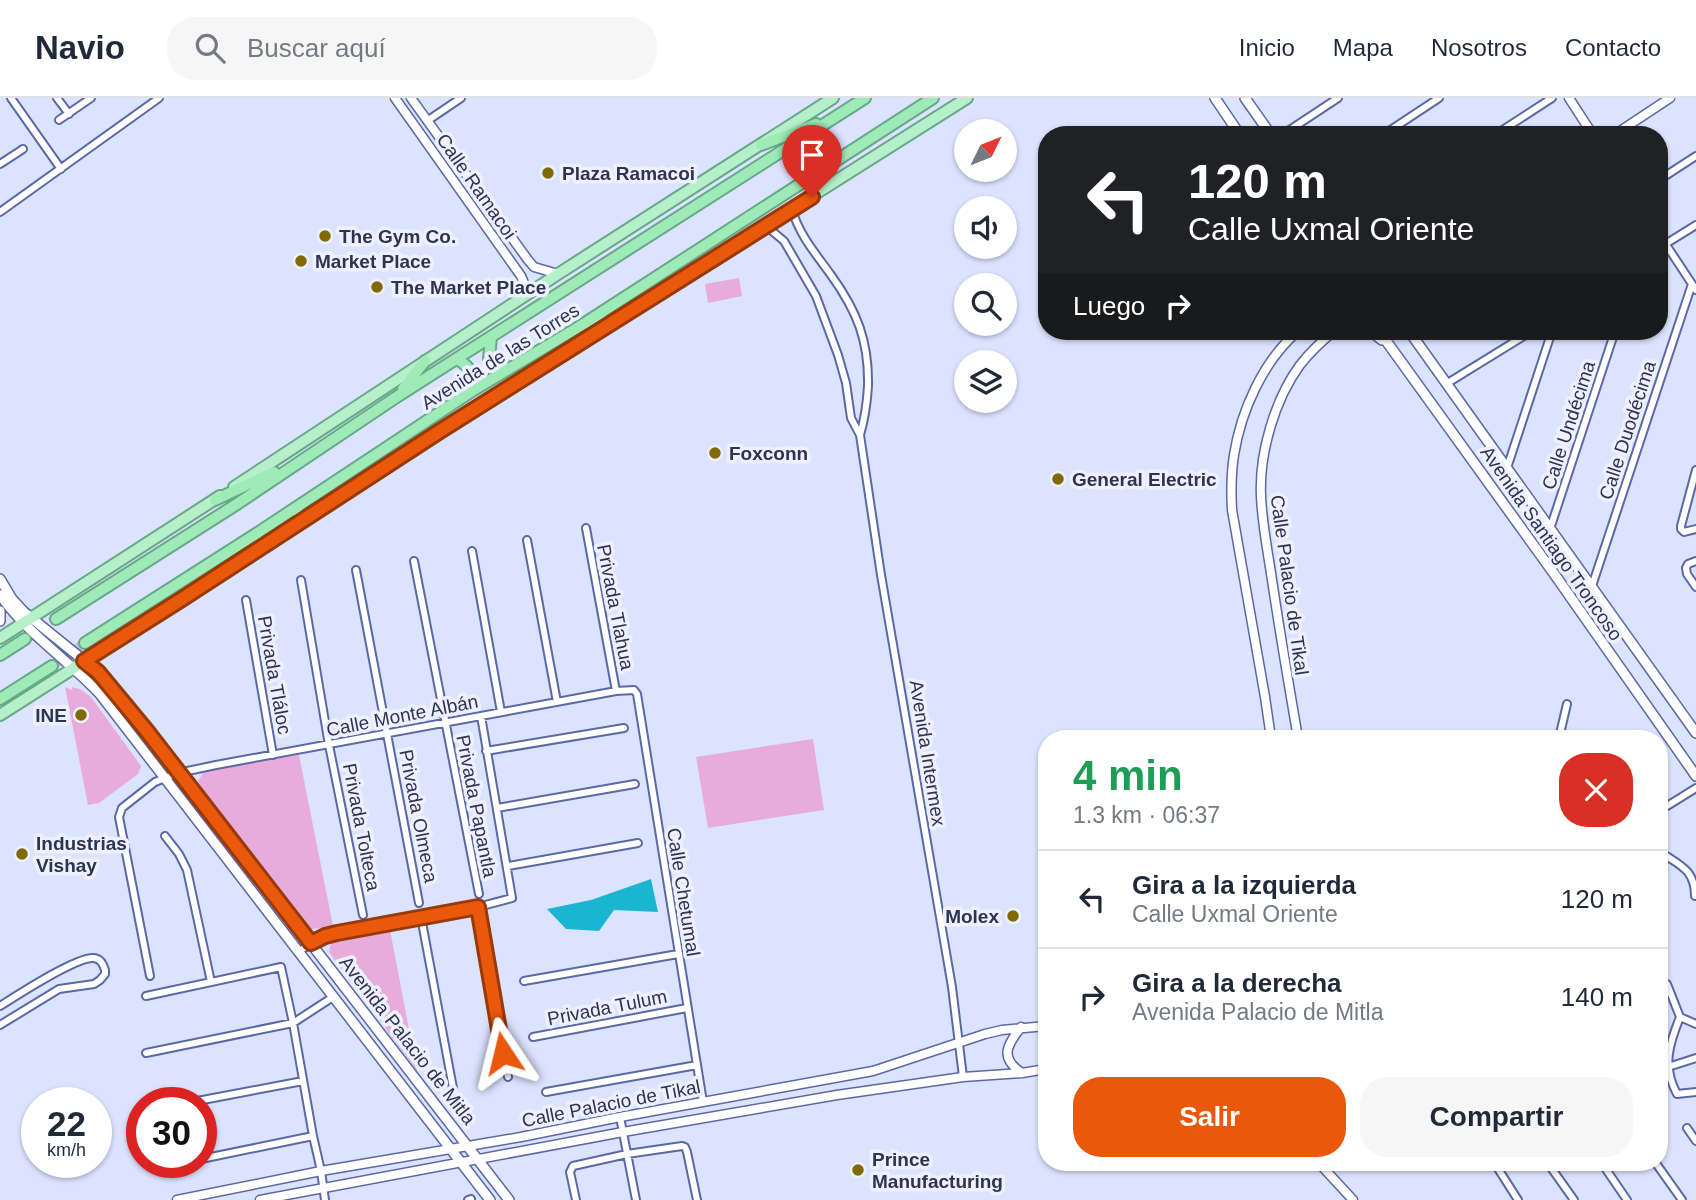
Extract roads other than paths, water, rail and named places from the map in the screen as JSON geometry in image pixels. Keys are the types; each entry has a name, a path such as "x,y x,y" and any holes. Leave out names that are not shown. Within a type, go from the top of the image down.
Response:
{"highway":[{"name":"Avenida de las Torres","path":"56,619 237,504 398,396 865,98"},
{"name":"Avenida de las Torres","path":"85,643 472,391 582,325 933,98"},
{"path":"761,145 835,117"},
{"path":"582,325 617,320"},
{"path":"491,337 489,359 497,368 505,371"},
{"path":"457,359 465,364 472,375 472,391"},
{"path":"398,396 425,361"},
{"path":"215,500 302,459"},
{"path":"295,508 304,521"},
{"path":"0,655 25,639"},
{"path":"0,699 52,666"}],"main road":[{"name":"Avenida de las Torres","path":"0,638 833,98"},
{"name":"Avenida de las Torres","path":"0,715 440,431 967,98"},
{"path":"1216,98 1234,126"},
{"path":"1236,98 1261,121"},
{"path":"1245,98 1265,126"},
{"path":"1383,340 1388,344"},
{"name":"Avenida Santiago Troncoso","path":"1385,340 1664,730"},
{"name":"Avenida Santiago Troncoso","path":"1415,340 1696,733"},
{"path":"0,579 28,620"},
{"path":"0,595 28,620"},
{"path":"0,611 0,621"},
{"name":"Avenida Palacio de Mitla","path":"28,620 98,672 146,730 509,1200"},
{"name":"Avenida Palacio de Mitla","path":"28,620 100,694 490,1200"},
{"name":"Avenida Santiago Troncoso","path":"1668,736 1696,776"}],"street":[{"path":"12,98 61,169"},
{"path":"57,98 69,114"},
{"path":"60,120 91,98"},
{"path":"0,212 159,98"},
{"name":"Calle Ramacoi","path":"394,98 521,276 526,295"},
{"name":"Calle Ramacoi","path":"411,98 534,267"},
{"path":"428,121 461,98"},
{"path":"1296,126 1338,98"},
{"path":"1397,126 1439,98"},
{"path":"1509,126 1552,98"},
{"path":"1569,98 1587,126"},
{"path":"1628,126 1670,98"},
{"path":"1,162 23,149"},
{"path":"1668,174 1696,156"},
{"name":"Avenida Intermex","path":"792,209 798,229 852,306 861,328 868,372 866,418 860,435"},
{"path":"1668,242 1696,225"},
{"name":"Avenida Intermex","path":"765,226 784,241 816,296 838,355 846,383 851,418 860,435 963,1077"},
{"path":"1668,254 1694,287"},
{"path":"521,276 530,276 534,267 558,274"},
{"name":"Calle Duodécima","path":"1592,586 1694,287"},
{"path":"1270,730 1232,510 1231,482 1238,434 1248,405 1273,359 1290,340"},
{"name":"Calle Palacio de Tikal","path":"1297,730 1266,537 1261,472 1274,417 1287,387 1300,365 1323,340"},
{"path":"1446,384 1517,340"},
{"path":"1507,468 1549,340"},
{"name":"Calle Undécima","path":"1550,529 1612,340"},
{"path":"1696,470 1681,526 1682,531 1686,532 1696,529"},
{"name":"Privada Tlahua","path":"586,528 616,691"},
{"path":"527,540 556,702"},
{"path":"472,551 500,712"},
{"name":"Privada Papantla","path":"414,561 479,894"},
{"path":"1694,561 1686,568 1696,587"},
{"name":"Privada Olmeca","path":"356,570 419,903"},
{"name":"Privada Tolteca","path":"301,580 363,915"},
{"name":"Privada Tláloc","path":"246,600 273,755"},
{"name":"Calle Monte Albán","path":"150,976 119,817 127,804 155,782 178,773 632,690"},
{"name":"Calle Chetumal","path":"632,690 637,694 703,1102"},
{"path":"1561,730 1567,704"},
{"path":"299,951 325,936 337,933 508,901 512,898 481,716"},
{"path":"486,751 624,728"},
{"path":"496,808 635,784"},
{"path":"1668,805 1696,788"},
{"path":"165,836 187,870 211,982"},
{"path":"508,866 638,843"},
{"path":"1668,858 1691,875 1695,885 1695,897"},
{"path":"478,907 508,1077"},
{"path":"421,917 453,1088"},
{"path":"524,981 678,954"},
{"path":"0,1006 55,973 84,960 96,958 106,970 94,984 59,989 0,1025"},
{"path":"146,996 281,967 325,1200"},
{"path":"1668,987 1680,1017 1668,1049"},
{"path":"146,1053 293,1023 333,997"},
{"name":"Privada Tulum","path":"533,1037 687,1008"},
{"path":"1680,1017 1696,1024"},
{"name":"Calle Palacio de Tikal","path":"177,1200 321,1171 873,1071 959,1041 1002,1030 1038,1026"},
{"path":"1021,1027 1008,1047 1008,1057 1010,1064 1022,1073"},
{"path":"1696,1058 1668,1067 1677,1094 1696,1092"},
{"path":"546,1093 697,1065"},
{"name":"Calle Palacio de Tikal","path":"260,1200 837,1095 963,1077 1038,1070"},
{"path":"217,1097 303,1081"},
{"path":"620,1117 636,1200"},
{"path":"1687,1128 1696,1141"},
{"path":"217,1156 313,1136"},
{"path":"576,1200 570,1172 573,1166 627,1154 685,1147 697,1200"},
{"path":"1326,1171 1353,1200"},
{"path":"1500,1171 1518,1200"},
{"path":"1553,1171 1574,1200"},
{"path":"1607,1171 1628,1200"},
{"path":"1661,1171 1682,1200"}],"water":[{"path":"651,879 658,912 614,910 599,931 566,929 547,909 591,900"}],"tunnel":[{"path":"26,639 56,619"},
{"path":"52,666 85,643"}],"place":[{"name":"Plaza Ramacoi","path":"548,173"},
{"name":"The Gym Co.","path":"325,236"},
{"name":"Market Place","path":"301,261"},
{"name":"The Market Place","path":"377,287"},
{"name":"Foxconn","path":"715,453"},
{"name":"General Electric","path":"1058,479"},
{"name":"INE","path":"81,715"},
{"name":"Industrias Vishay","path":"22,854"},
{"name":"Molex","path":"1013,916"},
{"name":"Prince Manufacturing","path":"858,1170"}]}
